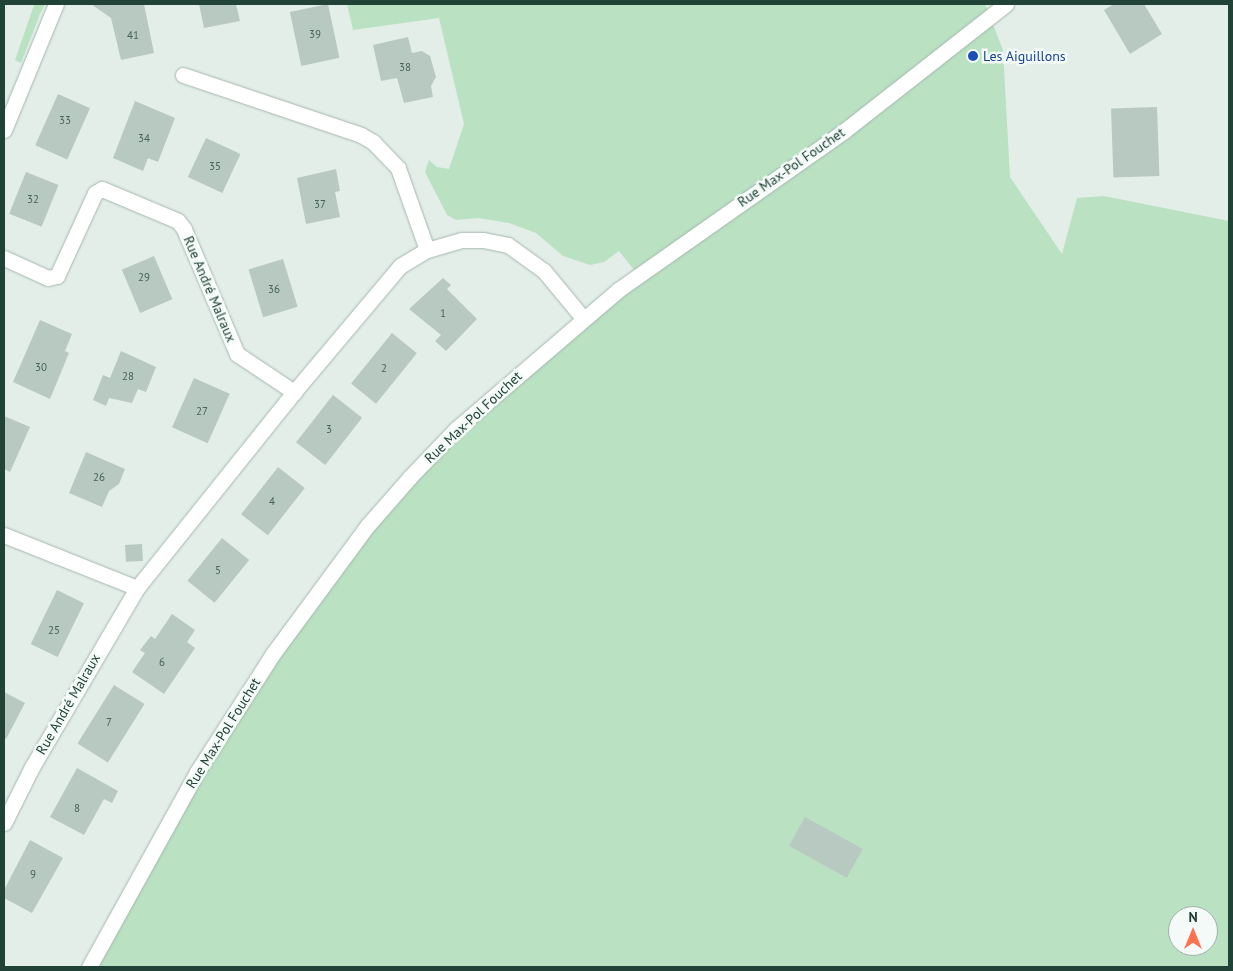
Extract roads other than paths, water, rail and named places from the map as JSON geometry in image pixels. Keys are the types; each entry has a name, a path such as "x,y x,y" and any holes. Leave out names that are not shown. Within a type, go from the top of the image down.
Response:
{"street":[{"path":"4,130 56,4"},
{"name":"Rue Max-Pol Fouchet","path":"88,967 197,772 272,654 334,570 404,483 456,429 583,318 664,257 844,131 1006,4"},
{"path":"183,75 361,135 373,142 398,168 427,250"},
{"name":"Rue André Malraux","path":"4,258 48,278 57,276 98,190 106,190 178,221 184,229 237,354 294,392"},
{"name":"Rue André Malraux","path":"4,823 36,760 137,588 294,392 387,279 400,266 427,250 462,240 483,240 508,245 544,271 583,318"},
{"path":"4,535 137,588"}],"place":[{"name":"Les Aiguillons","path":"973,56"}]}
